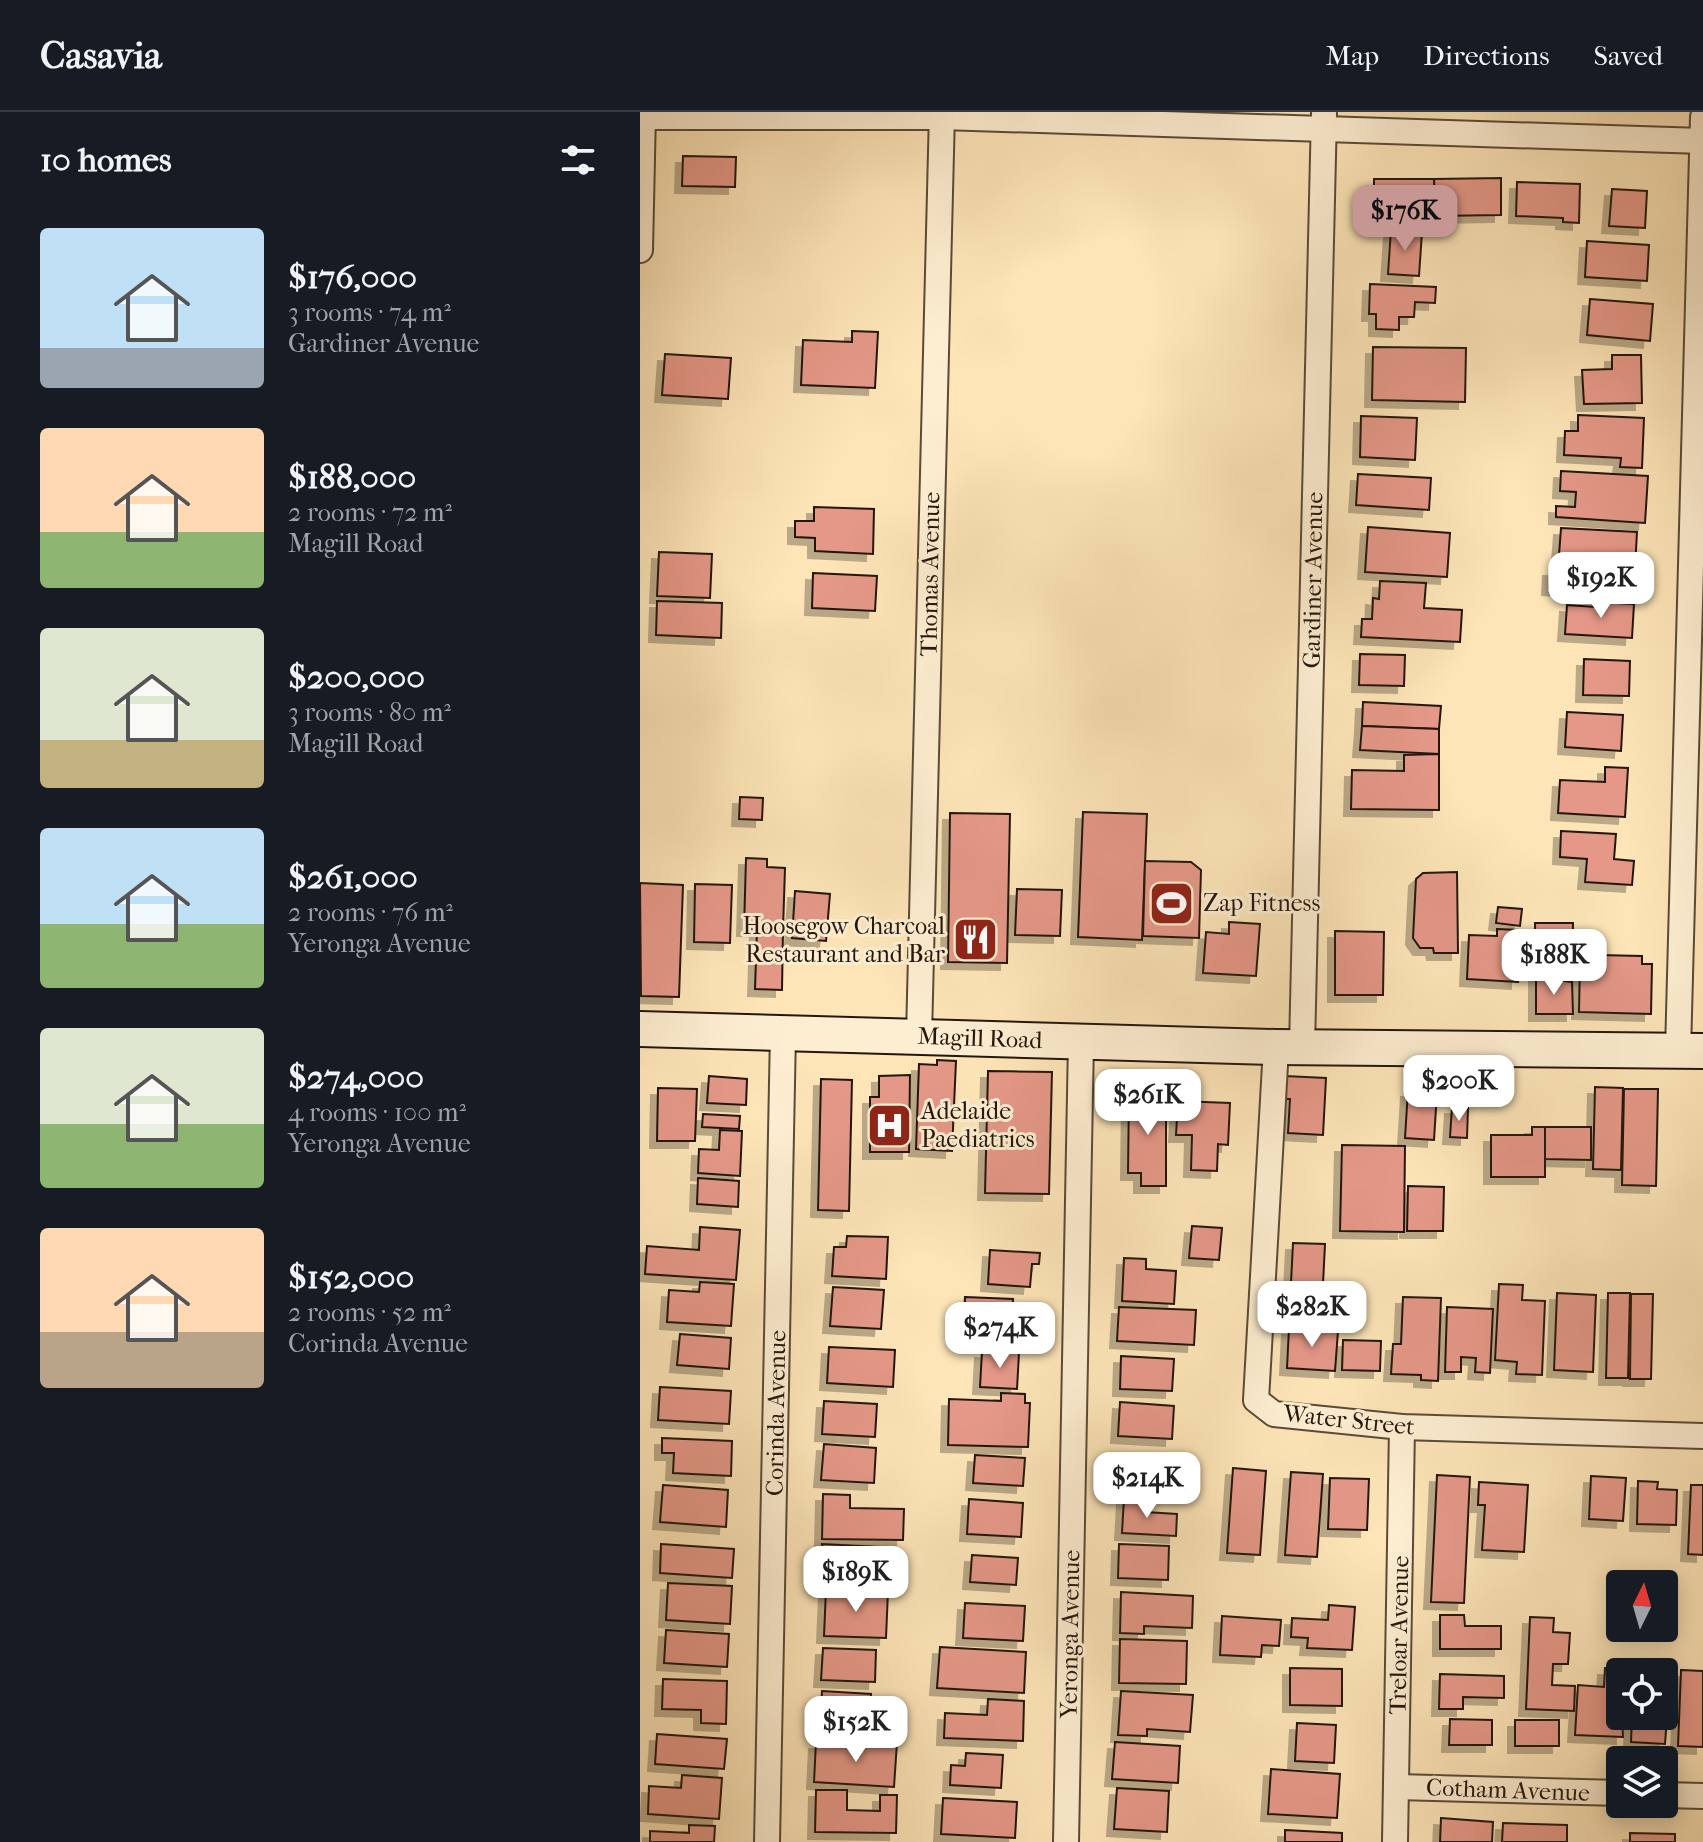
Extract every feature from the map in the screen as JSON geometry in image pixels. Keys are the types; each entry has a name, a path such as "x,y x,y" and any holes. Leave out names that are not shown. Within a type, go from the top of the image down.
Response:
{"main road":[{"name":"Magill Road","path":"640,1029 1289,1047 1690,1051"}],"street":[{"path":"640,250 642,116 942,115 1324,120 1703,141"},
{"name":"Thomas Avenue","path":"919,1036 942,115"},
{"path":"1690,1051 1703,117"},
{"name":"Gardiner Avenue","path":"1289,1047 1324,120"},
{"name":"Corinda Avenue","path":"767,1842 783,1033"},
{"name":"Yeronga Avenue","path":"1066,1842 1081,1041"},
{"name":"Water Street","path":"1289,1047 1256,1400 1274,1414 1402,1427 1703,1436"},
{"name":"Treloar Avenue","path":"1395,1842 1402,1427"},
{"name":"Cotham Avenue","path":"1397,1787 1606,1793"},
{"path":"1678,1795 1703,1796"}],"building":[{"path":"683,156 736,157 735,187 682,186"},
{"path":"1501,178 1501,215 1435,216 1434,179"},
{"path":"1374,179 1434,179 1435,216 1374,217"},
{"path":"1517,182 1580,184 1579,223 1563,222 1563,218 1516,216"},
{"path":"1612,189 1647,191 1645,228 1609,226"},
{"path":"1391,230 1422,232 1419,276 1388,274"},
{"path":"1587,241 1649,245 1647,281 1585,277"},
{"path":"1370,284 1436,287 1435,303 1415,302 1414,317 1399,317 1399,330 1376,329 1376,314 1369,314"},
{"path":"1590,299 1653,304 1650,341 1587,335"},
{"path":"852,331 878,332 875,388 801,385 803,340 852,342"},
{"path":"1373,347 1466,348 1465,402 1372,400"},
{"path":"665,354 731,358 728,399 662,395"},
{"path":"1612,355 1641,355 1642,403 1584,404 1582,370 1612,369"},
{"path":"1578,415 1644,418 1642,468 1620,467 1621,458 1564,455 1565,431 1578,431"},
{"path":"1361,416 1417,418 1415,460 1360,457"},
{"path":"1561,471 1648,476 1645,523 1556,517 1556,506 1575,507 1576,492 1560,491"},
{"path":"1358,474 1431,478 1429,510 1356,505"},
{"path":"814,507 874,509 873,554 815,551 815,538 795,537 795,521 814,521"},
{"path":"1368,527 1450,533 1447,577 1365,572"},
{"path":"1561,528 1637,532 1634,586 1604,585 1603,591 1549,588 1550,569 1584,570 1584,557 1559,555"},
{"path":"659,552 712,554 710,598 657,596"},
{"path":"813,573 877,576 875,611 812,608"},
{"path":"1380,581 1426,583 1424,608 1462,610 1460,642 1361,637 1362,619 1372,619 1373,598 1379,599"},
{"path":"657,601 722,603 721,638 656,635"},
{"path":"1597,602 1634,604 1632,638 1565,634 1567,605 1596,607"},
{"path":"1360,654 1405,655 1404,686 1359,685"},
{"path":"1584,659 1630,661 1629,696 1583,695"},
{"path":"1363,702 1441,706 1439,729 1362,726"},
{"path":"1567,712 1623,715 1621,751 1565,747"},
{"path":"1362,726 1439,729 1439,754 1360,750"},
{"path":"1439,754 1439,810 1351,809 1352,770 1404,771 1404,755"},
{"path":"1605,767 1628,768 1625,817 1558,813 1560,780 1605,782"},
{"path":"740,797 763,798 762,820 739,819"},
{"path":"1083,812 1147,814 1142,940 1078,937"},
{"path":"950,813 1010,814 1007,963 948,962"},
{"path":"1561,831 1616,834 1614,859 1634,861 1632,885 1585,882 1587,859 1560,857"},
{"path":"746,858 767,859 767,867 785,868 783,930 744,929"},
{"name":"Zap Fitness","path":"1145,861 1191,862 1201,870 1199,938 1143,936"},
{"path":"1457,872 1458,953 1434,953 1433,948 1420,948 1413,938 1416,879 1423,873"},
{"path":"640,883 683,885 679,997 641,996"},
{"path":"695,884 732,885 730,943 694,942"},
{"path":"1017,889 1062,890 1060,936 1015,935"},
{"path":"795,891 830,894 826,941 792,938"},
{"path":"1498,907 1522,909 1520,926 1496,923"},
{"path":"1229,922 1260,924 1256,976 1203,973 1206,932 1229,934"},
{"path":"1535,923 1573,923 1572,982 1536,977"},
{"path":"757,929 783,930 782,990 755,989"},
{"path":"1497,929 1519,930 1518,982 1467,979 1469,935 1497,936"},
{"path":"1335,931 1384,932 1383,995 1335,995"},
{"path":"1598,955 1642,956 1642,964 1652,964 1651,1014 1579,1012 1580,962 1597,963"},
{"path":"1536,977 1572,982 1573,1014 1536,1014"},
{"path":"937,1060 956,1061 952,1151 916,1149 919,1064 937,1065"},
{"path":"988,1071 1052,1072 1049,1194 985,1193"},
{"name":"Adelaide Paediatrics","path":"910,1075 909,1152 870,1152 870,1097 879,1097 879,1076"},
{"path":"709,1076 747,1079 746,1105 707,1103"},
{"path":"1285,1076 1326,1078 1323,1135 1288,1133 1290,1099 1284,1099"},
{"path":"821,1079 852,1080 849,1211 818,1210"},
{"path":"1595,1087 1623,1088 1621,1170 1593,1169"},
{"path":"658,1088 697,1089 695,1141 657,1141"},
{"path":"1624,1089 1658,1089 1656,1186 1622,1185"},
{"path":"1408,1090 1437,1092 1434,1140 1405,1138"},
{"path":"1129,1092 1166,1093 1166,1186 1141,1186 1141,1173 1128,1173"},
{"path":"1178,1101 1230,1103 1228,1145 1218,1144 1217,1171 1191,1170 1192,1135 1176,1135"},
{"path":"1452,1107 1468,1108 1467,1138 1450,1137"},
{"path":"703,1114 740,1116 739,1129 702,1127"},
{"path":"1532,1127 1545,1127 1545,1177 1491,1177 1491,1135 1532,1135"},
{"path":"1545,1127 1591,1127 1591,1160 1545,1159"},
{"path":"720,1130 742,1131 740,1176 698,1173 699,1149 719,1150"},
{"path":"1342,1145 1405,1146 1404,1232 1340,1231"},
{"path":"698,1178 739,1181 738,1207 697,1204"},
{"path":"1408,1186 1444,1187 1443,1231 1407,1231"},
{"path":"1192,1226 1222,1228 1219,1260 1189,1258"},
{"path":"700,1227 740,1230 736,1280 645,1274 647,1246 699,1250"},
{"path":"847,1236 888,1237 886,1279 832,1276 834,1247 846,1247"},
{"path":"1293,1243 1325,1244 1323,1284 1291,1283"},
{"path":"990,1250 1040,1253 1039,1264 1032,1264 1030,1287 988,1284"},
{"path":"1124,1258 1146,1259 1146,1269 1176,1271 1174,1304 1122,1301"},
{"path":"700,1282 734,1284 731,1326 667,1322 669,1290 699,1292"},
{"path":"1499,1284 1523,1285 1522,1300 1545,1301 1542,1375 1516,1374 1517,1362 1495,1360"},
{"path":"833,1287 884,1290 881,1329 830,1326"},
{"path":"1557,1293 1596,1295 1593,1372 1554,1370"},
{"path":"1608,1293 1630,1293 1628,1378 1606,1378"},
{"path":"1631,1294 1653,1294 1651,1379 1630,1379"},
{"path":"965,1297 1013,1299 1012,1314 1032,1315 1030,1341 963,1338"},
{"path":"1403,1297 1441,1298 1438,1381 1421,1380 1421,1375 1391,1374 1393,1344 1401,1344"},
{"path":"1119,1307 1196,1310 1194,1345 1117,1341"},
{"path":"1447,1307 1493,1309 1490,1373 1475,1372 1476,1358 1461,1357 1461,1372 1445,1372"},
{"path":"1289,1328 1338,1331 1335,1371 1287,1368"},
{"path":"680,1334 731,1338 729,1369 677,1365"},
{"path":"1343,1340 1381,1341 1380,1371 1342,1370"},
{"path":"829,1347 895,1350 893,1387 827,1383"},
{"path":"982,1351 1019,1353 1017,1389 980,1387"},
{"path":"1121,1356 1174,1359 1172,1391 1120,1389"},
{"path":"660,1387 731,1391 729,1424 658,1420"},
{"path":"1001,1393 1025,1394 1025,1403 1030,1403 1028,1447 948,1445 949,1399 1001,1401"},
{"path":"824,1401 877,1404 875,1437 822,1434"},
{"path":"1120,1402 1174,1406 1172,1439 1118,1436"},
{"path":"662,1438 732,1441 731,1476 673,1473 674,1453 662,1453"},
{"path":"824,1444 876,1448 874,1483 821,1480"},
{"path":"1123,1453 1166,1455 1164,1489 1121,1487"},
{"path":"975,1455 1025,1458 1023,1486 973,1483"},
{"path":"1233,1468 1266,1471 1260,1555 1227,1553"},
{"path":"1291,1472 1323,1474 1317,1557 1285,1555"},
{"path":"1437,1475 1470,1477 1464,1603 1431,1602"},
{"path":"1591,1476 1626,1478 1623,1521 1589,1519"},
{"path":"1330,1478 1369,1479 1367,1530 1328,1529"},
{"path":"1638,1481 1658,1482 1657,1489 1677,1490 1676,1525 1637,1524"},
{"path":"1479,1482 1528,1485 1524,1552 1482,1550 1485,1505 1478,1505"},
{"path":"663,1485 728,1490 726,1527 660,1522"},
{"path":"1691,1485 1703,1485 1703,1555 1688,1554"},
{"path":"823,1494 850,1495 850,1508 904,1509 903,1540 822,1539"},
{"path":"1124,1498 1146,1500 1145,1512 1177,1514 1176,1536 1122,1533"},
{"path":"969,1499 1023,1503 1021,1537 967,1534"},
{"path":"661,1544 734,1549 732,1578 660,1573"},
{"path":"822,1544 879,1547 877,1581 825,1578"},
{"path":"1119,1544 1169,1546 1168,1580 1118,1578"},
{"path":"972,1555 1018,1558 1016,1585 970,1582"},
{"path":"668,1583 732,1586 730,1624 666,1620"},
{"path":"826,1589 888,1591 886,1638 824,1636"},
{"path":"1121,1592 1193,1596 1192,1628 1144,1626 1144,1634 1120,1633"},
{"path":"965,1603 1025,1606 1023,1641 963,1638"},
{"path":"1329,1605 1355,1607 1352,1650 1307,1648 1308,1638 1291,1637 1292,1618 1328,1620"},
{"path":"1440,1615 1464,1615 1465,1626 1501,1626 1501,1649 1440,1649"},
{"path":"1222,1616 1281,1620 1279,1646 1262,1645 1261,1657 1220,1655"},
{"path":"1530,1617 1554,1618 1553,1632 1570,1633 1568,1664 1553,1664 1552,1685 1575,1686 1574,1711 1526,1709"},
{"path":"666,1630 729,1634 727,1667 664,1663"},
{"path":"1120,1639 1187,1641 1186,1684 1119,1683"},
{"path":"940,1647 1026,1652 1024,1693 937,1688"},
{"path":"823,1648 876,1650 875,1682 821,1680"},
{"path":"1290,1668 1342,1669 1342,1706 1290,1705"},
{"path":"1606,1668 1606,1730 1623,1730 1623,1737 1575,1735 1578,1685 1604,1687"},
{"path":"1681,1670 1703,1671 1703,1747 1678,1746"},
{"path":"1440,1674 1504,1676 1504,1698 1463,1697 1463,1709 1439,1709"},
{"path":"663,1679 727,1681 726,1724 701,1723 701,1710 662,1709"},
{"path":"822,1691 871,1694 869,1731 820,1729"},
{"path":"1121,1691 1193,1695 1190,1732 1147,1729 1147,1736 1118,1735"},
{"path":"988,1699 1024,1701 1023,1741 944,1738 945,1713 987,1715"},
{"path":"1450,1719 1492,1720 1492,1745 1449,1745"},
{"path":"1515,1720 1559,1720 1559,1746 1515,1746"},
{"path":"1297,1723 1336,1725 1334,1763 1295,1761"},
{"path":"1631,1730 1666,1730 1665,1744 1631,1742"},
{"path":"657,1734 727,1739 724,1769 655,1764"},
{"path":"871,1740 897,1742 894,1787 814,1782 816,1742 871,1745"},
{"path":"1115,1742 1180,1746 1178,1783 1112,1779"},
{"path":"966,1753 1003,1755 1001,1788 950,1785 951,1765 965,1766"},
{"path":"1271,1769 1340,1774 1337,1818 1268,1814"},
{"path":"682,1775 722,1778 719,1819 648,1814 649,1786 681,1788"},
{"path":"1117,1788 1169,1791 1167,1832 1114,1829"},
{"path":"816,1790 847,1790 847,1810 880,1811 880,1795 897,1795 896,1833 815,1832"},
{"path":"943,1798 1017,1802 1015,1838 941,1834"},
{"path":"1441,1818 1493,1822 1492,1842 1440,1842"},
{"path":"1503,1823 1567,1825 1567,1842 1502,1842"},
{"path":"689,1825 715,1826 714,1842 650,1842 650,1831 689,1833"},
{"path":"1285,1830 1342,1833 1342,1842 1285,1842"},
{"path":"1630,1833 1675,1834 1675,1842 1630,1842"}],"place":[{"name":"Zap Fitness","path":"1172,903"},
{"name":"Hoosegow Charcoal Restaurant and Bar","path":"976,940"},
{"name":"Adelaide Paediatrics","path":"890,1125"}]}
